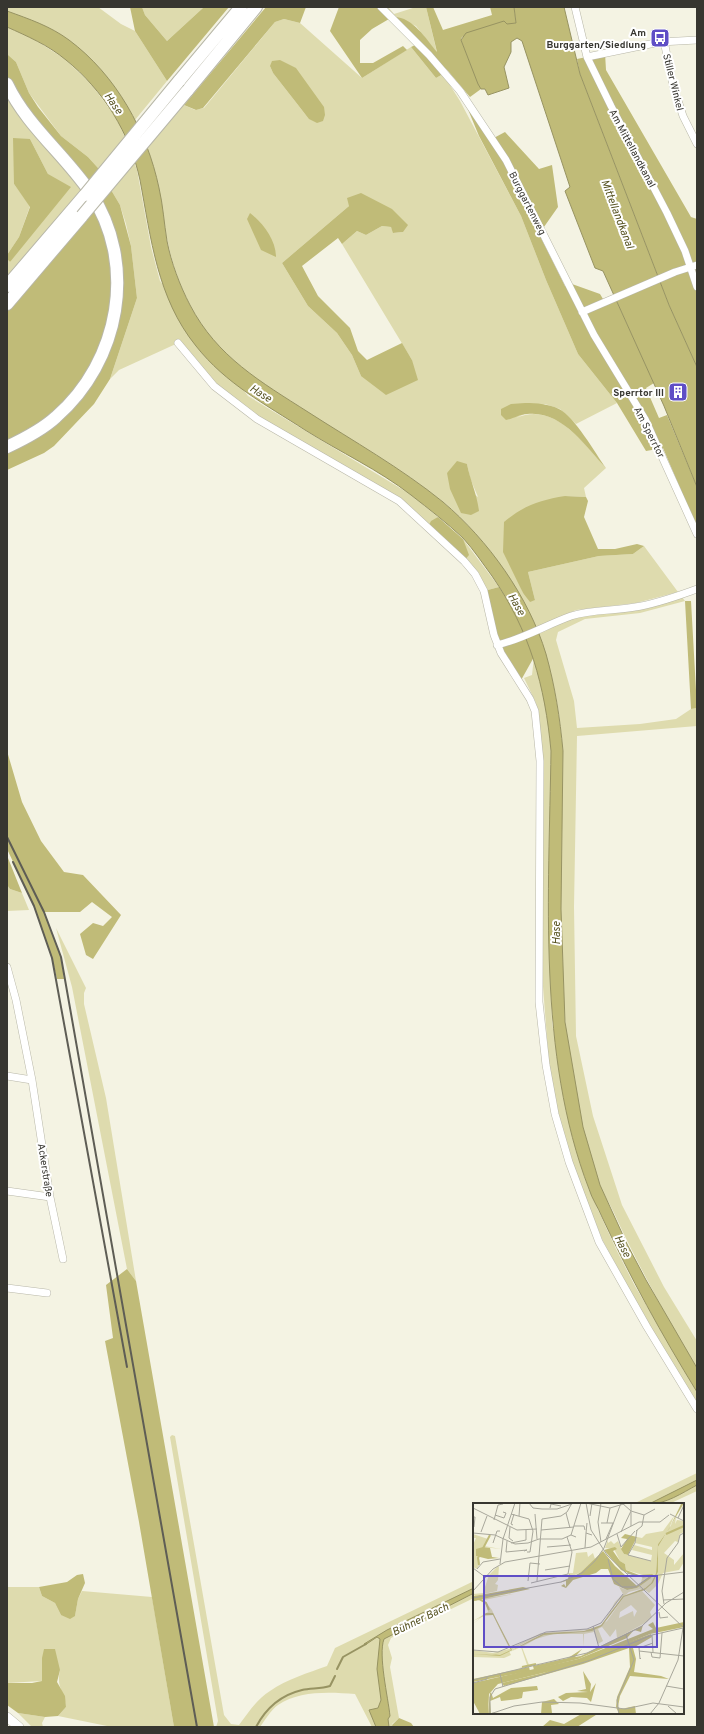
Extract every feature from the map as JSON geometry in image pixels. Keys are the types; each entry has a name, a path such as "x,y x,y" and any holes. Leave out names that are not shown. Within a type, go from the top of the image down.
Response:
{"highway":[{"path":"7,304 179,81 240,7"},
{"path":"7,286 78,212 186,91 256,7"},
{"path":"7,84 27,117 71,169 95,201 105,220 112,243 116,286 115,311 111,333 104,354 94,373 71,404 55,418 36,432 7,447"}],"main road":[{"path":"7,1717 19,1727"}],"street":[{"name":"Burggartenweg","path":"381,7 445,73 465,96 521,188 582,312"},
{"name":"Am Mittellandkanal","path":"575,7 586,57 694,267 697,287"},
{"path":"586,57 664,41 697,40"},
{"name":"Stiller Winkel","path":"664,41 673,85 683,116 697,144"},
{"path":"582,312 675,272 694,267"},
{"name":"Am Sperrtor","path":"582,312 648,426 697,534"},
{"path":"178,343 214,386 257,419 399,501 438,535 475,574 484,591 497,644 530,699 537,725 540,761 539,1002 546,1065 555,1114 569,1162 599,1242 647,1327 697,1409"},
{"path":"497,644 520,638 579,614 636,607 679,596 697,589"},
{"name":"Ackerstraße","path":"7,967 16,1000 32,1080 50,1197 64,1259"},
{"path":"7,1076 32,1080"},
{"path":"7,1191 50,1197"},
{"path":"7,1288 47,1293"}],"shaded area":[{"path":"7,7 98,7 121,24 135,31 167,81 135,120 119,93 87,56 7,11"},
{"path":"142,7 204,7 167,41 145,15"},
{"path":"384,7 388,7 394,14 416,7 426,7 437,53 416,26 394,17"},
{"path":"284,19 300,23 362,78 411,47 436,78 443,74 460,101 521,216 546,280 578,354 617,403 576,424 560,409 545,404 516,418 530,414 543,415 556,420 578,437 606,468 584,488 586,497 565,496 517,577 523,593 535,600 528,572 599,556 633,554 644,546 678,592 636,603 576,610 536,628 528,611 496,559 470,527 456,513 426,489 393,466 251,376 225,355 204,329 192,309 174,265 166,236 160,192 147,148 184,105 195,110 204,108 275,22","holes":["270,66 309,119 273,73","349,206 403,232 394,233 391,227 382,226 366,235 357,231 342,244 412,360 361,376 352,355 337,333 308,306 282,263","467,464 470,478 478,497 447,473"]},
{"path":"7,27 32,38 65,59 92,85 119,122 137,170 151,247 160,281 248,396 410,494 438,517 428,527 399,501 257,419 214,386 178,343 119,370 110,379 137,298 131,246 126,224 120,205 98,168 88,157 61,136 29,93 16,62 7,54"},
{"path":"7,84 89,192 7,286 7,259 10,262 48,174 30,139 14,184 30,206 19,237 7,255"},
{"path":"463,539 499,587 484,591 464,561"},
{"path":"682,597 685,601 640,613 585,619 558,632 556,640 574,701 577,728 640,724 676,719 691,709 697,708 697,726 577,736 574,907 576,1036 593,1116 622,1205 664,1287 697,1341 697,1368 653,1291 603,1192 584,1133 573,1080 566,1026 562,971 562,736 552,676 538,634 580,615"},
{"path":"534,657 546,704 551,751 549,908 552,1023 571,1130 589,1190 616,1249 635,1286 697,1392 697,1404 648,1323 603,1241 571,1161 557,1113 549,1065 541,960 542,756 536,703 524,678 532,675"},
{"path":"7,885 10,889 22,893 29,910 7,911"},
{"path":"56,928 86,988 84,993 84,1004 106,1098 136,1281 127,1269 72,987"},
{"path":"172,1435 175,1436 224,1715 231,1724 239,1725 249,1711 265,1694 283,1683 327,1666 335,1648 473,1581 473,1598 391,1638 388,1645 392,1658 390,1667 399,1718 392,1724 393,1727 372,1727 355,1694 315,1693 305,1694 286,1700 278,1705 268,1715 260,1727 216,1727 218,1721 170,1437"},
{"path":"697,1473 697,1491 671,1503 635,1503"},
{"path":"7,1587 39,1587 42,1596 55,1603 61,1615 75,1616 78,1599 82,1591 152,1597 174,1727 112,1727 58,1716 66,1707 59,1681 60,1670 42,1658 42,1681 7,1683"},
{"path":"18,1713 45,1717 42,1723 43,1727 32,1727"}],"green space":[{"path":"130,7 142,7 145,15 167,41 204,7 229,7 167,81 135,31"},
{"path":"266,7 306,7 300,23 284,19 275,22 203,108 196,110 184,105"},
{"path":"339,7 377,7 389,19 372,29 360,40 360,63 373,63 403,46 407,50 362,78 330,31"},
{"path":"426,7 433,7 443,30 492,15 490,7 514,7 516,23 462,37 461,40 481,89 470,97 448,71 394,17 401,18 413,25 424,35 437,52"},
{"path":"417,44 443,74 436,78 411,47"},
{"path":"605,53 606,70 691,217 697,219 697,367 669,305 580,74 577,59"},
{"path":"7,54 16,62 29,93 38,107 61,136 88,157 98,168 120,205 131,246 137,298 110,379 94,404 54,446 44,453 7,470 7,304 95,201 7,84"},
{"path":"280,60 296,68 324,107 325,115 323,121 317,123 309,119 273,73 270,66 272,61"},
{"path":"467,107 490,140 505,132 539,169 552,165 558,207 539,234 565,286 572,284 600,294 606,304 616,300 654,383 646,388 659,418 667,415 697,487 697,528 663,448 646,451 617,403 578,354 546,280 521,216 479,136"},
{"path":"13,138 30,139 48,174 71,187 10,262 7,259 7,255 19,237 30,207 14,184"},
{"path":"361,193 392,209 408,225 403,232 393,233 391,227 382,226 366,235 357,231 342,244 338,238 302,266 318,296 350,328 358,351 367,360 402,343 412,360 418,380 386,395 361,376 352,355 337,333 308,306 282,263 349,206 347,198"},
{"path":"250,213 268,232 274,244 276,257 261,250 247,219"},
{"path":"525,403 551,406 565,413 578,427 606,468 572,431 551,418 540,414 527,414 506,420 501,415 501,409 511,404"},
{"path":"457,461 467,464 477,499 479,511 471,515 461,513 450,489 447,473"},
{"path":"565,496 586,497 588,501 584,517 598,549 615,549 637,544 644,546 633,554 599,556 528,572 535,600 530,602 523,593 503,552 504,522 511,516 532,504"},
{"path":"438,517 463,539 469,555 464,561 428,527 431,521"},
{"path":"499,587 515,612 534,657 520,682 501,653 484,591"},
{"path":"685,601 691,601 697,708 691,709"},
{"path":"7,751 22,802 41,841 64,872 83,875 121,915 93,959 86,955 80,934 93,923 103,926 112,917 92,902 80,912 44,912 61,957 64,979 57,979 52,958 34,906 7,849"},
{"path":"7,857 22,893 10,889 7,885"},
{"path":"127,1269 136,1281 214,1727 174,1727 139,1522 105,1341 113,1338 106,1285"},
{"path":"83,1574 85,1583 78,1599 75,1616 70,1619 61,1615 55,1603 42,1596 39,1587 67,1582 77,1575"},
{"path":"44,1649 55,1649 60,1670 57,1682 65,1696 66,1707 58,1716 45,1717 18,1713 7,1705 7,1683 32,1683 42,1681 42,1658"},
{"path":"581,1714 597,1714 577,1727 542,1727 550,1720 564,1724"},
{"path":"399,1718 411,1723 414,1727 393,1727 392,1725"}],"water":[{"name":"Mittellandkanal","path":"514,7 564,7 580,74 669,305 697,367 697,487 664,406 603,271 595,268 565,191 570,187 522,41 517,38 511,42 511,52 504,67 509,88 488,95 485,89 481,89 478,84 461,40 466,33 504,21 507,24 516,23"},
{"name":"Hase","path":"7,11 47,27 69,40 86,54 101,70 115,87 127,106 138,125 154,167 160,194 167,241 176,274 190,305 213,339 227,354 257,379 394,466 443,502 460,517 491,552 518,591 529,612 539,633 546,654 557,702 562,739 561,909 565,1022 583,1127 600,1185 627,1244 697,1368 697,1392 647,1306 590,1193 572,1137 561,1084 554,1029 550,973 548,917 551,751 545,704 540,682 526,638 516,617 492,576 475,552 463,538 444,521 386,477 318,438 261,402 220,372 196,346 172,308 164,288 152,245 140,180 122,129 103,99 92,85 66,60 45,45 7,27"},
{"path":"697,1480 697,1485 680,1495 658,1503 651,1503"},
{"name":"Bühner Bach","path":"473,1588 473,1594 384,1639 382,1655 390,1716 388,1719 389,1727 376,1727 369,1710 378,1708 381,1700 377,1669 380,1639 377,1637 365,1645 364,1644 387,1630"}],"waterway":[{"path":"337,1669 343,1657 366,1644"},
{"path":"256,1727 269,1708 287,1695 302,1690 330,1686 335,1676"}],"railway":[{"path":"7,837 44,912 61,957 197,1727"},
{"path":"13,862 34,906 52,958 127,1367"}],"place":[{"name":"Am Burggarten/Siedlung","path":"660,38"},
{"name":"Sperrtor III","path":"678,392"}]}
